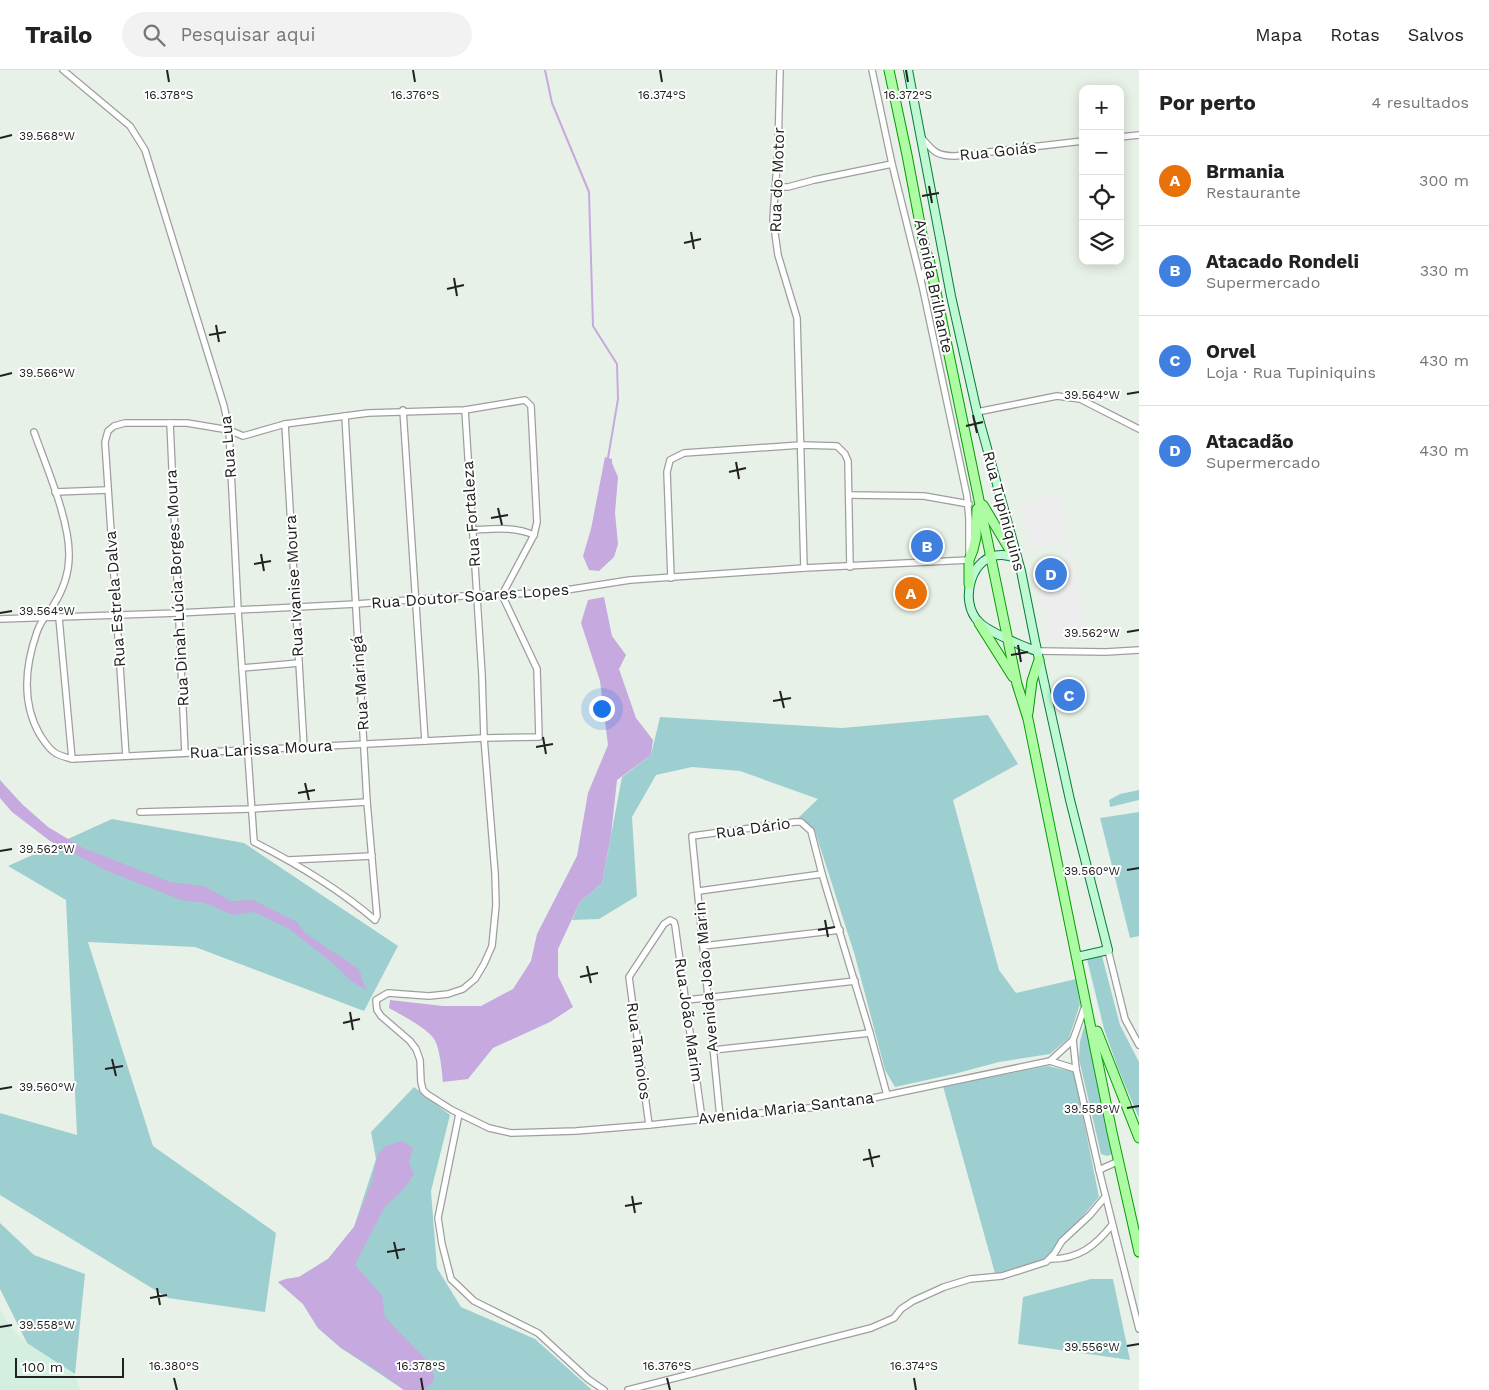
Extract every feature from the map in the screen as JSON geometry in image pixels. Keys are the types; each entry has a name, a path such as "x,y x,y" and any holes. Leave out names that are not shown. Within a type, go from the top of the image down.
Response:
{"main road":[{"name":"Avenida Brilhante","path":"889,70 925,250 929,258 978,496"},
{"path":"978,496 1017,559"},
{"path":"978,496 992,556 1017,684 1028,719 1139,1252"},
{"path":"969,584 968,560 976,537 978,496"},
{"path":"979,623 1017,684"},
{"path":"1028,719 1032,681 1038,656"},
{"path":"1088,1006 1139,1138"}],"street":[{"name":"Rua Lua","path":"63,70 130,126 145,150 210,356 229,430 246,751 254,842 288,860"},
{"name":"Rua do Motor","path":"780,70 773,219 775,241 786,285 797,318 804,568"},
{"path":"872,70 892,164 922,285 968,504 968,560"},
{"name":"Rua Tupiniquins","path":"908,70 950,287 977,412 1017,559 1070,800 1108,950"},
{"path":"1124,136 1139,134"},
{"name":"Rua Goiás","path":"921,137 934,152 942,156 1079,141"},
{"path":"776,187 788,187 892,164"},
{"path":"922,285 920,278 929,258"},
{"path":"977,412 1057,396 1067,397 1080,399 1139,429"},
{"path":"170,423 187,423 229,430 244,436 285,424 345,416 404,410 465,410 525,400 531,406 538,513 534,536 502,594"},
{"path":"404,410 414,599 425,741"},
{"name":"Rua Fortaleza","path":"452,1110 424,1090 421,1082 420,1060 414,1045 381,1016 375,1006 376,1000 388,994 429,996 448,994 463,988 474,979 484,964 492,946 496,905 484,738 482,675 465,410"},
{"name":"Rua Maringá","path":"288,860 337,891 376,920 367,802 345,416"},
{"name":"Rua Estrela Dalva","path":"126,756 105,442 108,431 119,424 170,423"},
{"name":"Rua Dinah Lúcia Borges Moura","path":"170,423 185,753"},
{"name":"Rua Ivanise Moura","path":"285,424 304,748"},
{"path":"34,432 55,492 68,548 68,564 63,587 52,608 43,617 37,631 31,653 26,698 36,728 49,748 57,754 72,759 59,618"},
{"path":"671,578 667,472 670,460 684,452 801,445 834,445 843,451 848,461 850,567"},
{"path":"55,492 108,490"},
{"path":"849,495 924,496 968,504"},
{"path":"472,530 514,529 534,536"},
{"path":"1017,559 1004,555 992,556 980,565 969,584 971,606 979,623 1038,656 1139,650"},
{"name":"Rua Doutor Soares Lopes","path":"0,619 116,616 356,604 502,594 547,594 630,580 804,568 968,560"},
{"name":"Rua Larissa Moura","path":"72,759 484,738 539,737 537,669 502,594"},
{"path":"242,668 299,663"},
{"path":"140,812 250,809 367,802"},
{"name":"Rua Dário","path":"692,836 801,822 810,831 822,874"},
{"name":"Avenida João Marin","path":"692,836 699,891 720,1117"},
{"path":"288,860 372,856"},
{"path":"699,891 822,874 887,1095"},
{"name":"Rua Tamoios","path":"649,1125 629,977 664,924 667,921 674,922"},
{"name":"Rua João Marim","path":"674,922 687,1000 702,1119"},
{"path":"703,946 840,930"},
{"path":"1077,957 1108,950 1126,1019 1139,1045"},
{"path":"687,1000 855,982"},
{"path":"1050,1061 1073,1040 1088,1006"},
{"path":"713,1050 870,1033"},
{"path":"1073,1040 1076,1069 1098,1170 1139,1329"},
{"path":"1050,1061 1076,1069"},
{"name":"Avenida Maria Santana","path":"452,1110 489,1128 511,1133 576,1131 649,1125 854,1102 1050,1061"},
{"path":"459,1114 438,1218 442,1244 451,1279 474,1301 538,1333 604,1390"},
{"path":"1098,1170 1119,1161"},
{"path":"628,1390 871,1328 894,1318 901,1309 913,1301 944,1287 970,1279 1002,1276 1046,1262 1062,1241 1090,1216 1105,1198"},
{"path":"1050,1259 1070,1256 1091,1248 1112,1225"}],"green space":[{"path":"0,1310 11,1328 27,1343 75,1374 80,1390 0,1390"}],"shaded area":[{"path":"605,457 612,459 618,477 615,513 618,544 614,557 599,571 589,570 583,556 591,529"},
{"path":"1059,495 1089,640 1049,641 1033,565 1066,558 1062,543 1030,549 1020,503"},
{"path":"604,597 612,636 626,655 619,669 636,718 653,740 651,755 617,780 611,835 602,883 580,902 558,949 558,976 573,1007 550,1022 493,1048 468,1079 443,1082 439,1054 434,1039 420,1026 389,1008 390,1000 443,1006 481,1006 513,989 531,961 537,934 577,856 588,793 608,745 600,681 581,623 588,600"},
{"path":"988,715 1018,764 953,800 999,970 1016,993 1076,979 1080,1004 1069,1038 1050,1054 999,1062 895,1087 885,1070 855,956 815,831 798,818 818,799 740,771 692,767 656,775 632,817 637,896 599,919 572,920 580,902 602,883 622,777 651,755 660,717 842,728"},
{"path":"0,780 22,804 48,827 83,848 170,882 204,886 231,901 253,900 297,922 305,933 359,969 366,990 351,981 335,965 289,929 254,912 233,915 205,903 181,900 105,870 50,841 12,812 0,798"},
{"path":"1139,790 1139,800 1110,807 1109,800 1120,794"},
{"path":"1139,812 1139,936 1130,938 1100,818"},
{"path":"112,819 244,843 398,946 364,1011 195,947 88,942 153,1146 276,1233 265,1312 168,1298 0,1195 0,1113 77,1135 66,900 8,866"},
{"path":"1102,956 1120,1025 1139,1062 1139,1118 1104,1029 1087,959"},
{"path":"1087,1017 1115,1153 1107,1156 1101,1154 1079,1059 1080,1041"},
{"path":"1048,1066 1074,1072 1099,1197 1062,1241 1051,1259 996,1277 943,1086"},
{"path":"414,1087 450,1115 431,1191 437,1268 461,1307 535,1339 592,1390 404,1390 341,1348 318,1328 303,1304 278,1282 299,1277 328,1259 354,1227 376,1159 371,1132"},
{"path":"402,1141 413,1148 409,1163 414,1174 404,1189 384,1208 355,1265 382,1296 385,1317 432,1366 434,1380 424,1390 404,1390 341,1348 318,1328 303,1304 278,1282 299,1277 328,1259 354,1227 372,1181 378,1153 386,1146"},
{"path":"0,1223 34,1255 85,1274 75,1374 27,1343 0,1289"},
{"path":"1091,1279 1113,1279 1130,1360 1018,1344 1023,1297"}],"waterway":[{"path":"545,70 552,103 589,192 593,326 617,364 618,399 608,458"}],"place":[{"name":"Atacado Rondeli","path":"927,546"},
{"name":"Atacadão","path":"1051,574"},
{"name":"Brmania","path":"911,593"},
{"name":"Orvel","path":"1069,695"}]}
